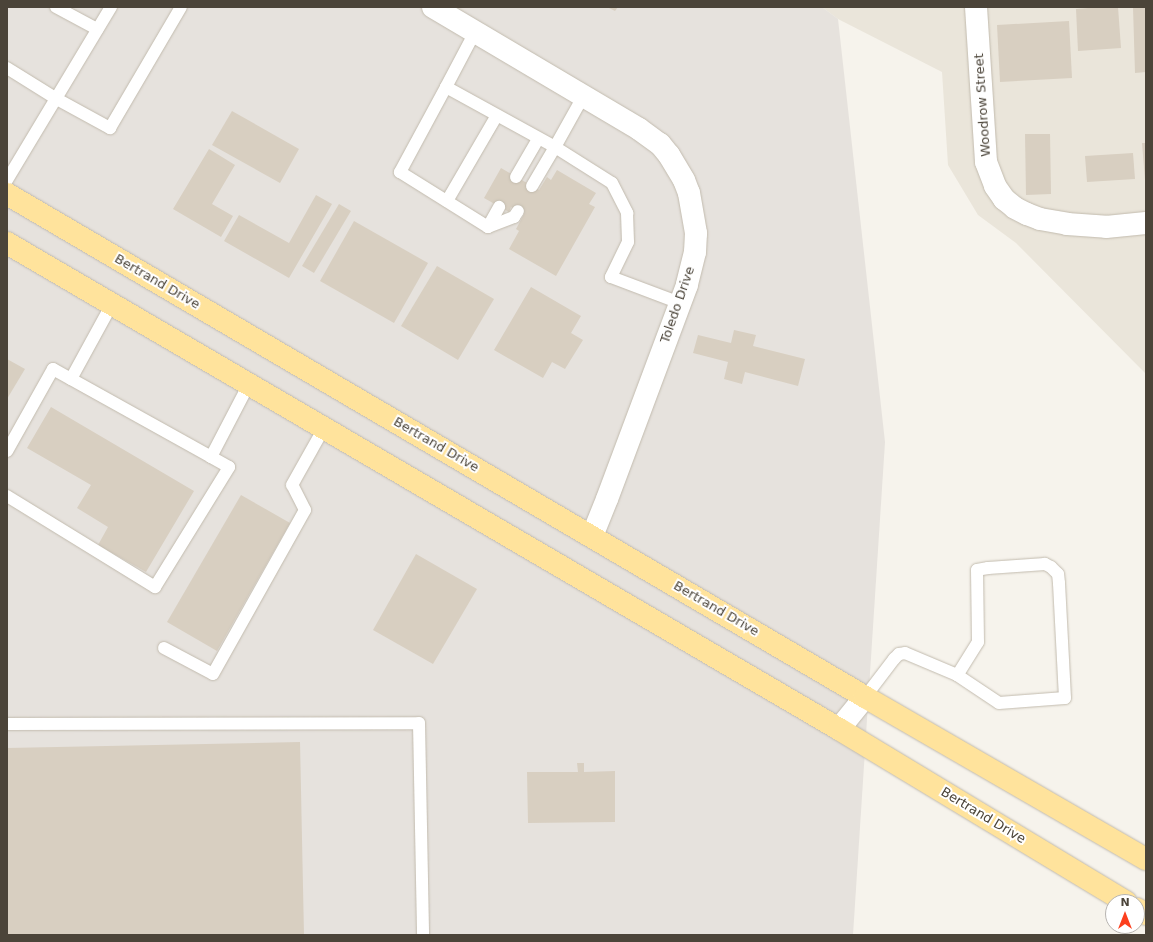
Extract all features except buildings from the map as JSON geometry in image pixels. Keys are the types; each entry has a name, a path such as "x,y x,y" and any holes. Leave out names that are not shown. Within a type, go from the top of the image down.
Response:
{"main road":[{"name":"Bertrand Drive","path":"7,194 865,697 1146,859"},
{"name":"Bertrand Drive","path":"7,243 840,729 1113,894"}],"street":[{"name":"Toledo Drive","path":"433,7 622,117 660,144 684,180 694,213 696,233 695,252 687,285 608,499 592,536"},
{"name":"Woodrow Street","path":"976,7 986,162 995,186 1004,199 1015,208 1027,214 1040,219 1067,224 1106,226 1146,223"},
{"path":"840,729 865,697"}],"lane":[{"path":"56,7 97,29"},
{"path":"7,180 110,7"},
{"path":"7,68 55,98 110,128 181,7"},
{"path":"475,32 400,172 488,227"},
{"path":"446,87 554,147 612,183 626,213 628,242 611,277 680,303"},
{"path":"532,186 584,95"},
{"path":"447,201 497,115"},
{"path":"516,177 538,139"},
{"path":"488,227 499,207"},
{"path":"488,227 514,217 518,211"},
{"path":"71,379 112,304"},
{"path":"7,451 54,369 229,467 155,587 7,496"},
{"path":"211,457 250,384"},
{"path":"164,648 214,674 305,510 292,485 324,428"},
{"path":"865,697 894,659 899,654 905,653 957,674 999,703 1065,698 1059,583 1058,574 1051,567 1045,564 977,570 978,642 957,674"},
{"path":"7,724 419,723 423,935"}],"shaded area":[{"path":"7,7 822,7 838,19 885,442 853,935 7,935"},
{"path":"822,7 1146,7 1146,374 1016,243 978,215 948,165 942,72 838,19"}]}
